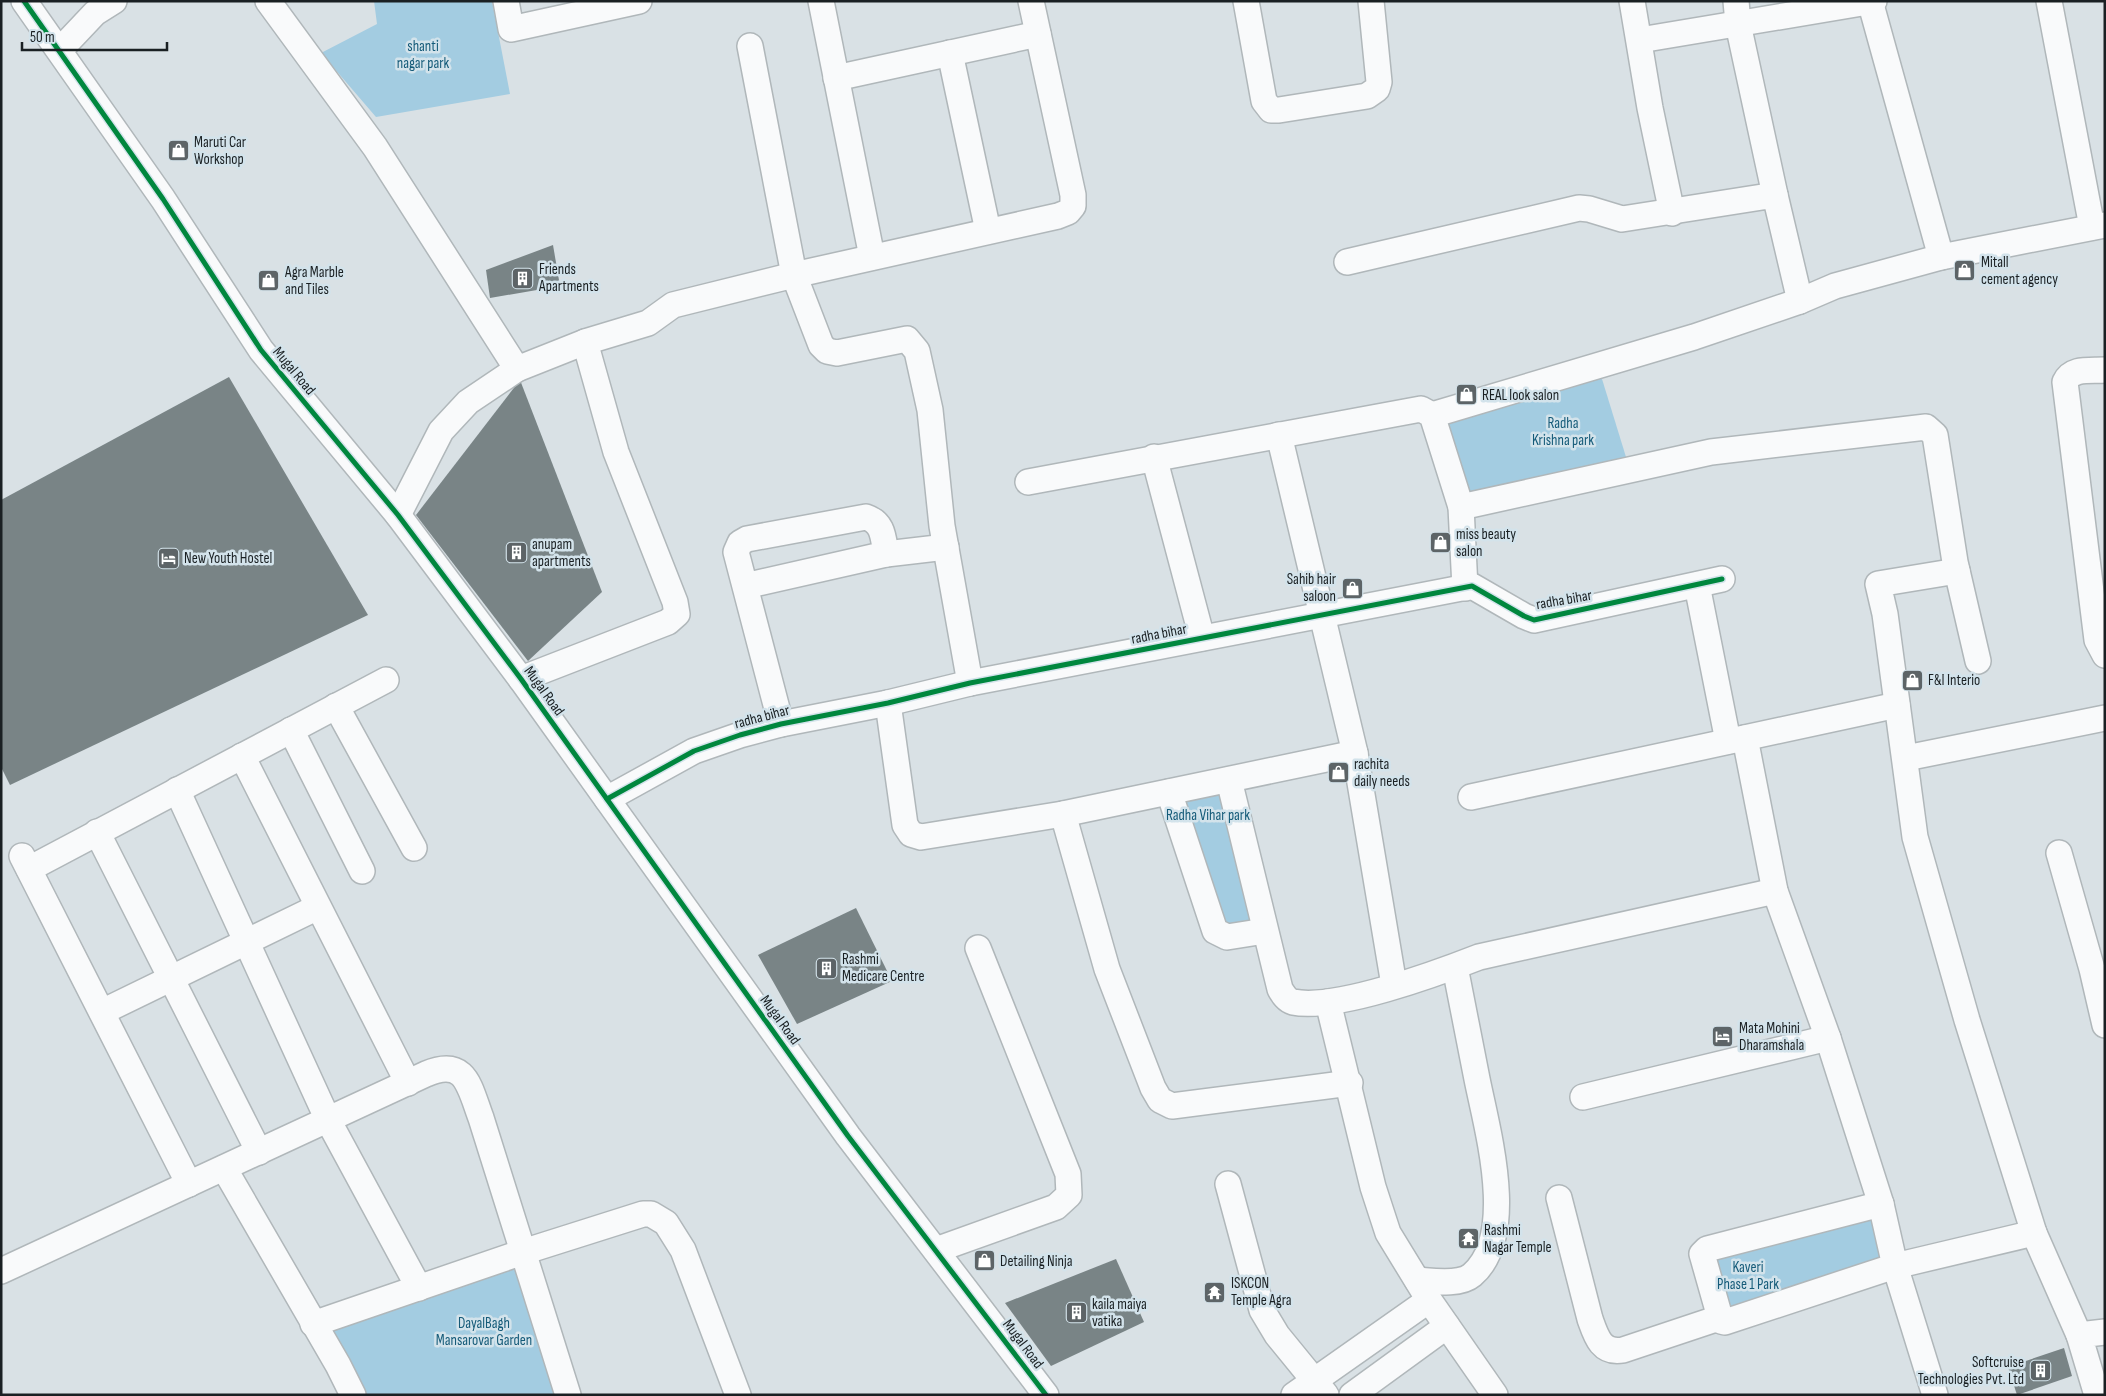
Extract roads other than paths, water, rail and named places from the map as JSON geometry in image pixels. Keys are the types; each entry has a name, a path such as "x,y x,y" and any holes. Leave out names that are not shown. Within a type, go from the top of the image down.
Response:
{"street":[{"name":"Mugal Road","path":"24,1 163,199 261,350 398,516 521,680 848,1136 1046,1395"},
{"path":"268,1 375,147 517,369"},
{"path":"506,1 511,29 639,1"},
{"path":"821,1 872,257"},
{"path":"398,516 441,432 468,402 517,369 585,342 648,323 673,305 794,275 1058,216 1068,212 1073,206 1073,195 1031,1"},
{"path":"1246,1 1264,101 1271,110 1367,96 1378,89 1379,82 1371,1"},
{"path":"1632,1 1650,108 1672,213"},
{"path":"1432,415 1694,337 1800,301 1835,286 1941,257 2098,226 2049,1"},
{"path":"1640,40 1737,12 1871,2 1941,257"},
{"path":"60,50 100,5"},
{"path":"1737,12 1775,195 1800,301"},
{"path":"836,78 1038,34"},
{"path":"750,46 794,275 813,328 827,351 837,353 907,339 917,351 930,410 946,547 970,683"},
{"path":"950,53 988,231"},
{"path":"1348,262 1579,208 1589,208 1622,219 1672,213 1775,195"},
{"path":"521,680 668,622 677,614 675,602 616,452 585,342"},
{"path":"2105,370 2075,371 2068,375 2065,382 2097,640 2105,655"},
{"path":"1028,482 1154,457 1421,409 1432,415 1461,507 1465,588"},
{"path":"1461,507 1711,452 1926,426 1935,435 1958,571 1978,661"},
{"path":"1279,435 1355,753 1394,985"},
{"path":"1154,457 1202,638"},
{"path":"781,724 736,552 740,543 748,539 866,518 875,520 882,528 886,554"},
{"path":"745,586 886,554 946,547"},
{"path":"1958,571 1878,584 1885,614 1906,758 1915,837 1967,1020 2034,1233 2079,1335 2097,1395"},
{"name":"radha bihar","path":"607,799 694,751 781,724 888,703 970,683 1472,586 1534,620 1722,579"},
{"path":"1696,585 1775,891 1828,1038 1881,1204 1928,1392"},
{"path":"189,1184 25,863 97,832 386,680"},
{"path":"888,703 904,825 911,834 921,837 1063,814 1355,753"},
{"path":"1472,797 1897,705"},
{"path":"336,706 414,848"},
{"path":"1906,758 2105,718"},
{"path":"291,730 362,871"},
{"path":"242,756 408,1083"},
{"path":"1229,780 1265,931 1283,994 1293,1002 1328,1002 1455,967 1479,957 1775,891"},
{"path":"177,790 328,1120 419,1288"},
{"path":"1170,792 1215,931 1227,937 1265,931"},
{"path":"1063,814 1107,969 1153,1088 1160,1100 1172,1106 1350,1083"},
{"path":"97,832 259,1152"},
{"path":"2059,853 2092,969 2105,1025"},
{"path":"102,1012 318,907"},
{"path":"936,1250 1056,1208 1070,1195 1068,1174 978,948"},
{"path":"1294,1395 1320,1388 1423,1290 1458,1281 1472,1275 1489,1253 1496,1219 1494,1168 1455,967"},
{"path":"1328,1002 1350,1083 1380,1213 1388,1233 1423,1290 1495,1395"},
{"path":"1583,1097 1828,1038"},
{"path":"1,1271 441,1068 451,1068 461,1075 471,1090 568,1395"},
{"path":"224,1168 338,1365 353,1395"},
{"path":"1228,1184 1262,1310 1278,1335 1320,1388"},
{"path":"1559,1198 1590,1319 1596,1336 1605,1348 1623,1350 1720,1318"},
{"path":"1881,1204 1707,1249 1702,1254 1720,1318 1725,1322 1895,1266 2034,1233"},
{"path":"313,1324 523,1252 643,1214 658,1218 674,1233 683,1250 738,1395"},
{"path":"1352,1395 1447,1326"},
{"path":"2079,1335 2105,1332"}],"place":[{"name":"Maruti Car Workshop","path":"178,151"},
{"name":"Mitall cement agency","path":"1965,271"},
{"name":"Friends Apartments","path":"523,278"},
{"name":"Agra Marble and Tiles","path":"269,281"},
{"name":"REAL look salon","path":"1466,395"},
{"name":"miss beauty salon","path":"1440,543"},
{"name":"anupam apartments","path":"516,553"},
{"name":"New Youth Hostel","path":"168,558"},
{"name":"Sahib hair saloon","path":"1352,588"},
{"name":"F&I Interio","path":"1912,680"},
{"name":"rachita daily needs","path":"1338,773"},
{"name":"Rashmi Medicare Centre","path":"826,968"},
{"name":"Mata Mohini Dharamshala","path":"1723,1037"},
{"name":"Rashmi Nagar Temple","path":"1468,1239"},
{"name":"Detailing Ninja","path":"984,1261"},
{"name":"ISKCON Temple Agra","path":"1215,1292"},
{"name":"kaila maiya vatika","path":"1076,1313"},
{"name":"Softcruise Technologies Pvt. Ltd","path":"2040,1371"}],"park label":[{"name":"shanti nagar park","path":"423,54"},
{"name":"Radha Krishna park","path":"1563,432"},
{"name":"Radha Vihar park","path":"1208,815"},
{"name":"Kaveri Phase 1 Park","path":"1748,1276"},
{"name":"DayalBagh Mansarovar Garden","path":"484,1332"}]}
